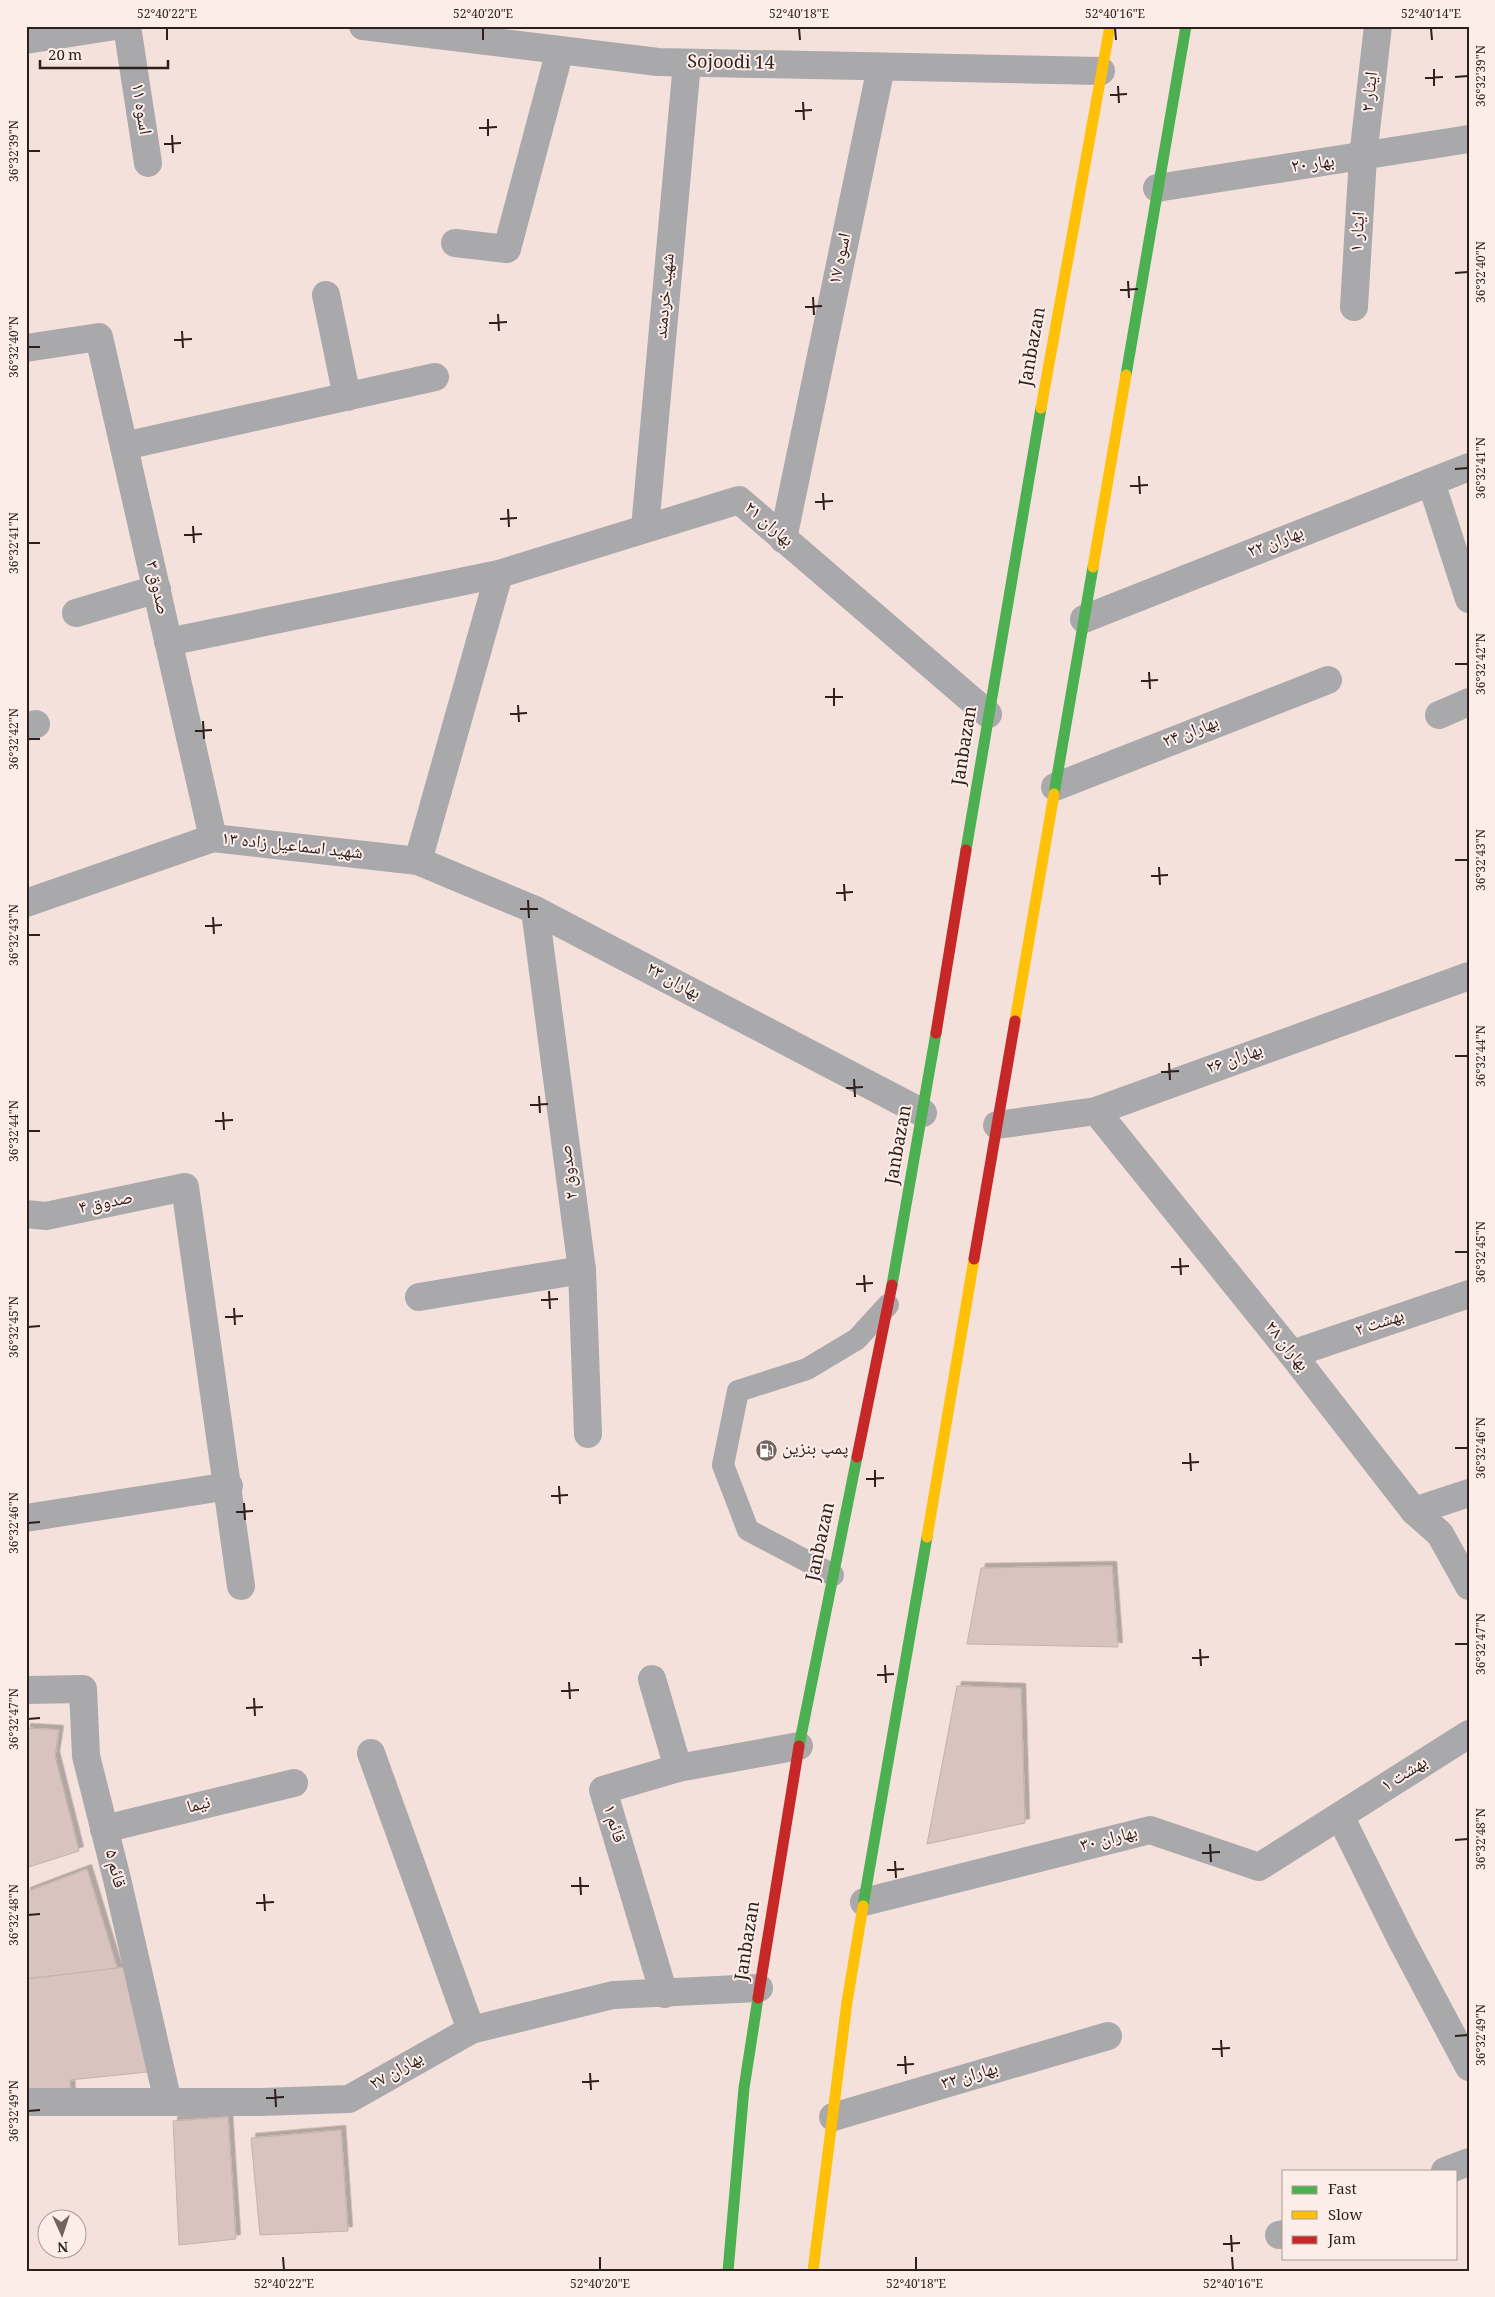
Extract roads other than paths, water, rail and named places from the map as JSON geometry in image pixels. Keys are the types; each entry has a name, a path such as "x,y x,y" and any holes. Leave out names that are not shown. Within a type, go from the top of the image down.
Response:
{"highway":[{"name":"Janbazan","path":"728,2271 744,2088 800,1746 888,1305 923,1113 988,714 1110,26"},
{"path":"813,2271 847,2002 1186,26"}],"street":[{"path":"26,40 115,26"},
{"name":"اسوه ۱۱","path":"127,26 148,163"},
{"name":"Sojoodi 14","path":"363,26 658,62 1101,72"},
{"name":"ایثار ۲","path":"1363,157 1378,26"},
{"path":"455,243 507,249 560,50"},
{"name":"شهید خردمند","path":"645,528 687,63"},
{"name":"اسوه ۱۷","path":"784,539 881,68"},
{"name":"بهار ۲۰","path":"1157,188 1469,139"},
{"name":"ایثار ۱","path":"1354,307 1363,157"},
{"path":"326,295 347,397"},
{"name":"صدوق ۳","path":"26,348 99,337 213,838"},
{"path":"124,446 435,377"},
{"name":"بهاران ۲۲","path":"1084,619 1469,467"},
{"path":"1431,482 1469,599"},
{"name":"بهاران ۲۱","path":"168,642 499,574 739,500 988,714"},
{"path":"418,861 499,574"},
{"path":"76,613 157,589"},
{"name":"بهاران ۲۴","path":"1055,787 1328,680"},
{"path":"1439,715 1469,702"},
{"name":"شهید اسماعیل زاده ۱۳","path":"26,903 213,838 418,861"},
{"name":"بهاران ۲۳","path":"418,861 535,910 923,1113"},
{"name":"صدوق ۲","path":"535,910 582,1270 588,1434"},
{"name":"بهاران ۲۶","path":"997,1125 1096,1111 1469,976"},
{"name":"بهاران ۲۸","path":"1096,1111 1292,1354 1414,1511 1440,1534 1469,1586"},
{"name":"صدوق ۴","path":"26,1214 46,1216 185,1187 229,1486"},
{"path":"418,1297 582,1270"},
{"name":"بهشت ۲","path":"1292,1354 1469,1294"},
{"path":"26,1518 229,1486 241,1586"},
{"path":"1414,1511 1469,1493"},
{"path":"652,1679 678,1768"},
{"name":"قائم ۵","path":"26,1690 83,1689 86,1756 168,2102"},
{"name":"بهشت ۱","path":"1340,1816 1469,1734"},
{"name":"قائم ۱","path":"664,1994 602,1790 678,1768 800,1746"},
{"path":"371,1753 471,2030"},
{"name":"نیما","path":"104,1829 294,1783"},
{"path":"1340,1816 1402,1940 1469,2067"},
{"name":"بهاران ۳۰","path":"864,1902 1150,1830 1259,1867 1340,1816"},
{"name":"بهاران ۲۷","path":"26,2102 349,2099 471,2030 613,1995 759,1988"},
{"name":"بهاران ۳۲","path":"833,2117 1108,2036"},
{"path":"1448,2170 1469,2162"}],"lane":[{"path":"833,1575 748,1530 723,1465 738,1391 807,1369 857,1339 888,1305"}],"place":[{"name":"پمپ بنزین","path":"766,1450"}]}
